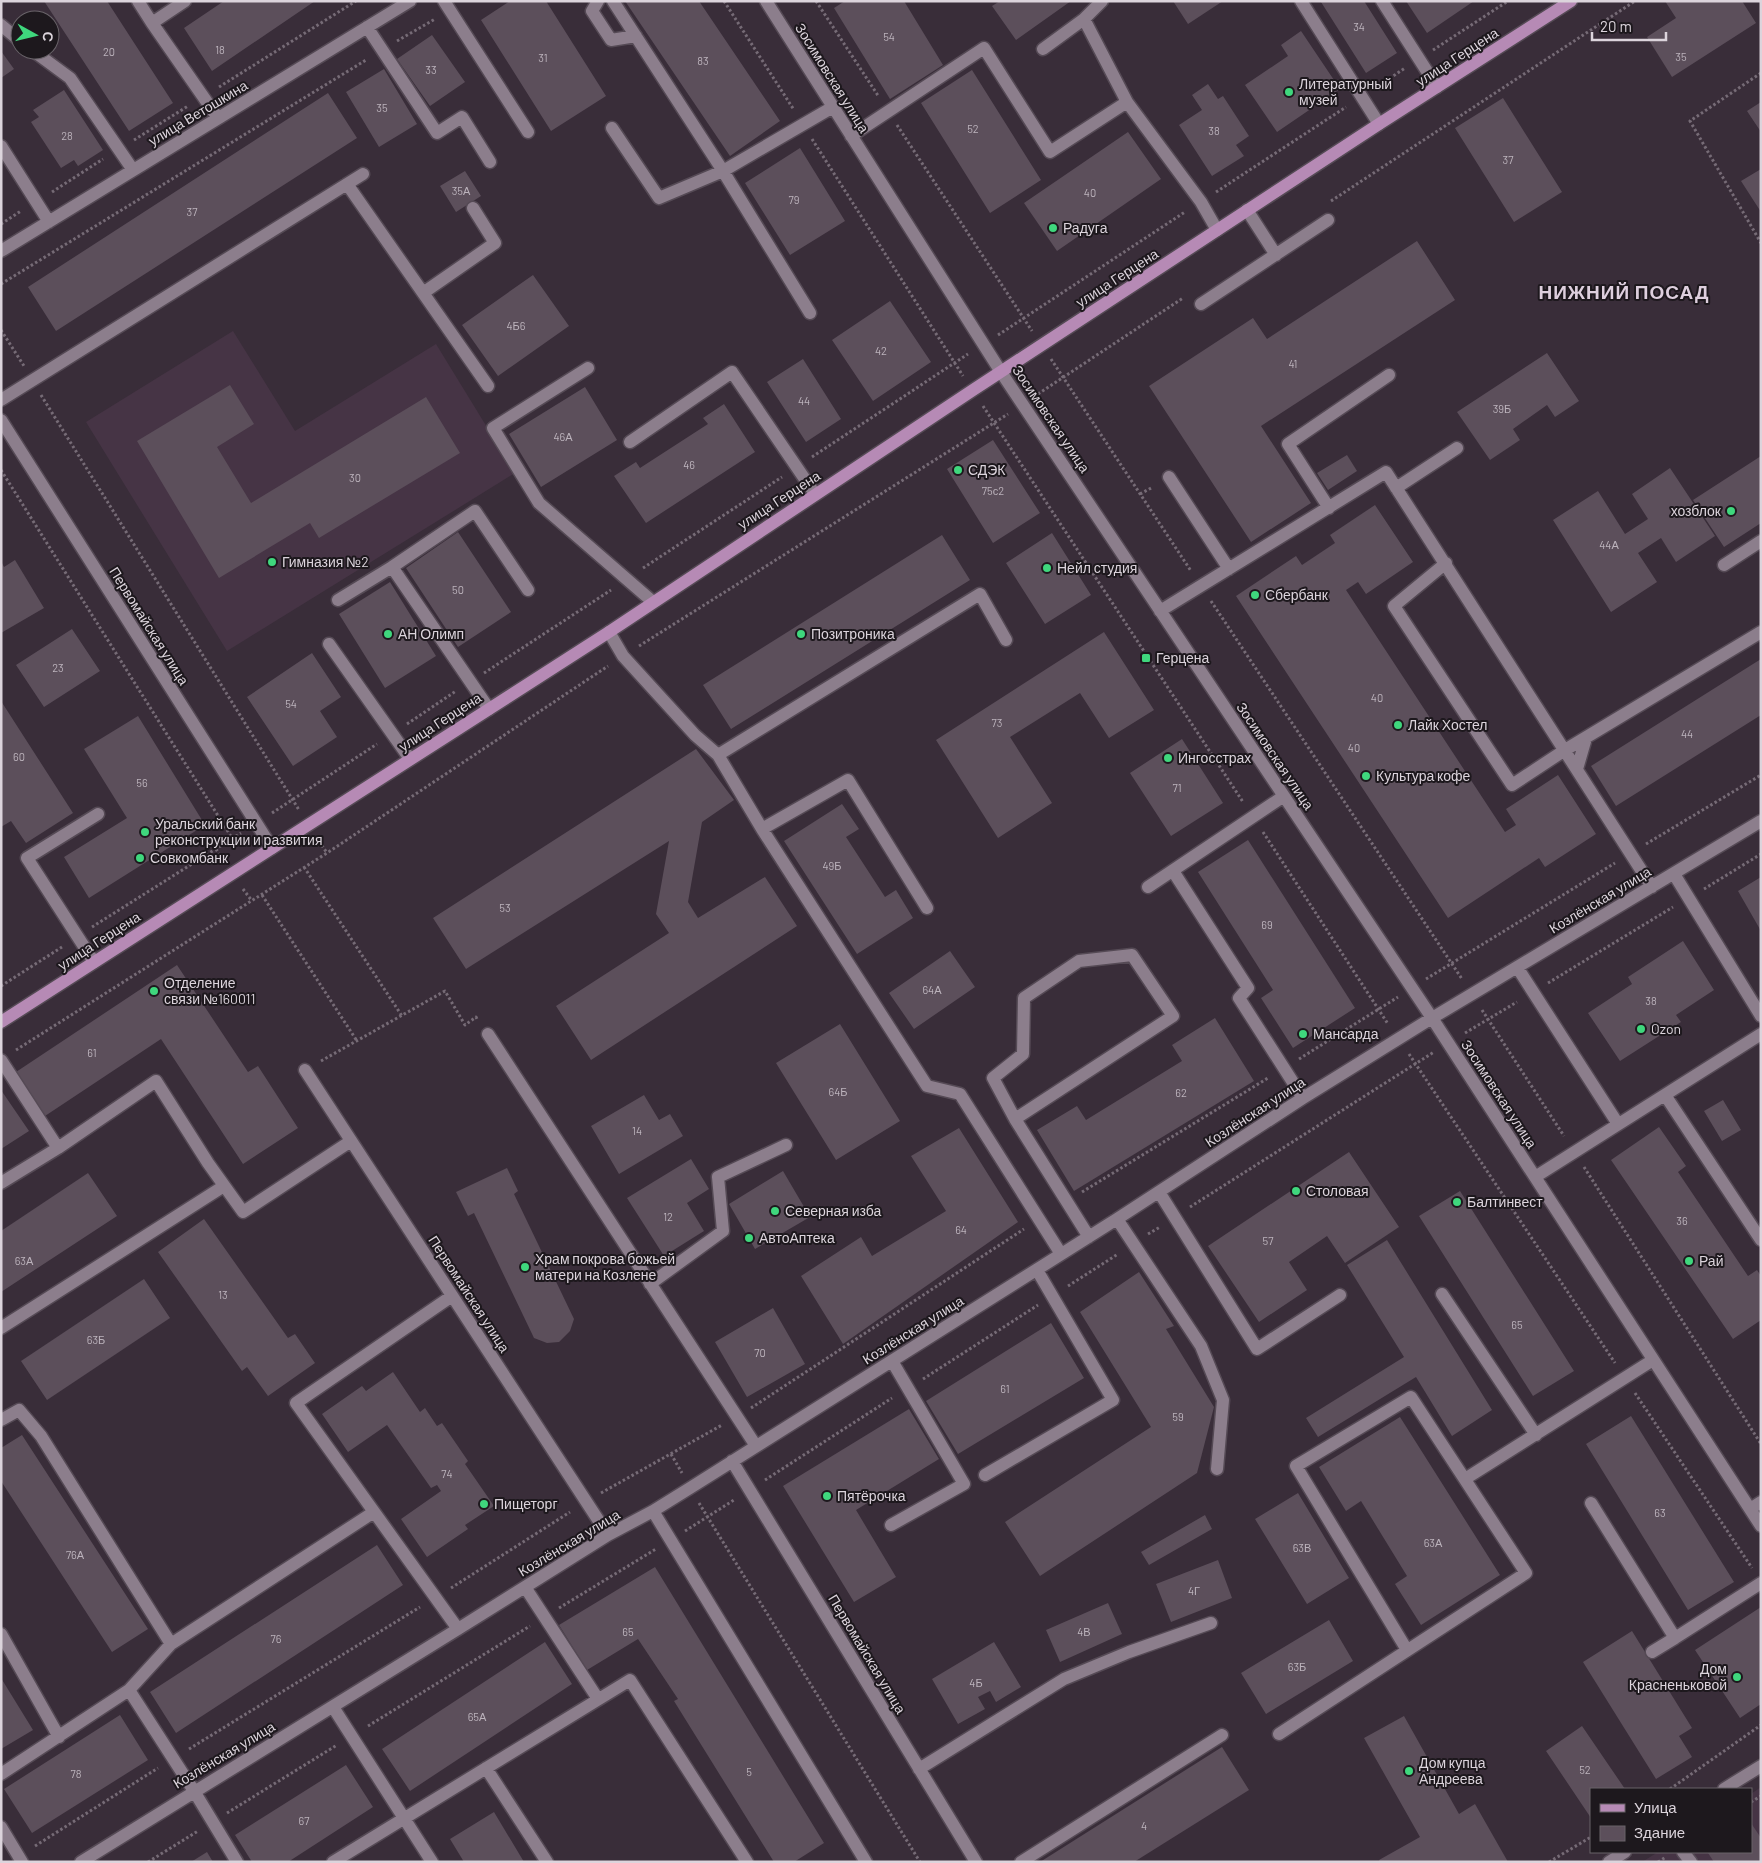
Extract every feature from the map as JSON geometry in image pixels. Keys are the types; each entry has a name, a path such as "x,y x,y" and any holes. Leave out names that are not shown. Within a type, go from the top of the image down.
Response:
{"main road":[{"name":"улица Герцена","path":"1,1022 609,632 1247,210 1571,1"}],"street":[{"path":"138,1 218,118"},
{"path":"152,23 185,1"},
{"name":"улица Ветошкина","path":"1,251 410,1"},
{"path":"598,1 592,11 611,40 636,36"},
{"path":"613,1 723,171 810,313"},
{"name":"Зосимовская улица","path":"766,1 1001,372 1432,1018 1653,1360 1755,1506 1761,1526"},
{"path":"1043,49 1084,19 1102,1"},
{"path":"1382,1 1437,87"},
{"path":"1302,2 1379,124"},
{"path":"447,5 528,132"},
{"path":"1084,19 1127,102 1201,202 1217,230"},
{"path":"367,27 437,133 462,117 490,162"},
{"path":"851,136 984,48 1050,152 1127,102"},
{"path":"46,60 70,78 133,170"},
{"path":"612,128 659,198 723,171 833,107"},
{"path":"1,146 49,222"},
{"path":"1,400 364,174"},
{"path":"347,184 488,386"},
{"path":"423,293 495,243 473,208"},
{"path":"1247,210 1276,255"},
{"path":"1201,304 1328,220"},
{"path":"588,368 493,428 539,503 653,602"},
{"path":"630,442 732,372 815,494"},
{"path":"1329,508 1288,444 1389,375"},
{"name":"Первомайская улица","path":"1,420 272,848"},
{"path":"1396,488 1457,448"},
{"path":"1160,611 1386,472 1652,887"},
{"path":"1169,477 1229,569"},
{"path":"338,600 475,511 528,590"},
{"path":"1724,565 1761,541"},
{"path":"1446,563 1394,606 1512,785 1564,750 1761,632"},
{"path":"392,566 489,709"},
{"path":"718,754 980,594 1006,640"},
{"path":"609,632 623,656 694,735 718,754 762,829 927,1086 960,1094 1061,1254"},
{"path":"329,644 410,760"},
{"path":"1577,769 1586,738"},
{"path":"762,829 848,780 927,908"},
{"path":"1148,888 1284,796"},
{"path":"94,962 27,858 98,814"},
{"name":"Козлёнская улица","path":"81,1862 608,1535 653,1511 690,1488 1037,1270 1303,1098 1432,1018 1761,821"},
{"path":"1173,870 1248,988 1239,998 1303,1098"},
{"path":"1674,874 1761,1016"},
{"path":"1015,1119 1173,1016 1132,954 1079,961 1024,998 1023,1054 993,1078 1015,1119 1089,1237"},
{"path":"1518,967 1618,1124"},
{"path":"488,1034 756,1446"},
{"path":"1535,1177 1761,1034"},
{"path":"5,1057 58,1148"},
{"name":"Первомайская улица","path":"305,1070 608,1535"},
{"path":"1,1183 58,1148 156,1082 243,1212 351,1141"},
{"path":"1664,1095 1761,1240"},
{"path":"650,1284 723,1231 718,1177 786,1145"},
{"path":"1,1328 224,1186"},
{"path":"1159,1192 1257,1349 1340,1295"},
{"path":"1117,1219 1200,1346 1223,1400 1217,1468"},
{"path":"985,1475 1112,1400 1037,1270"},
{"path":"1442,1294 1536,1435"},
{"path":"452,1296 296,1403 458,1629"},
{"path":"1465,1479 1653,1360"},
{"path":"891,1525 964,1484 892,1361"},
{"path":"1280,1734 1526,1573 1411,1397 1296,1466 1407,1650"},
{"path":"1,1420 19,1410 41,1436 171,1644"},
{"name":"Первомайская улица","path":"732,1461 976,1862"},
{"path":"1591,1503 1675,1638"},
{"path":"653,1511 860,1860"},
{"path":"1,1774 129,1690 171,1644 374,1512"},
{"path":"1652,1652 1675,1638 1758,1578"},
{"path":"525,1587 598,1699"},
{"path":"919,1768 1064,1680 1129,1652 1211,1623"},
{"path":"1,1634 59,1737"},
{"path":"333,1862 630,1680 747,1862"},
{"path":"129,1690 237,1862"},
{"path":"333,1707 432,1862"},
{"path":"1020,1862 1222,1735"},
{"path":"1726,1788 1761,1766"},
{"path":"486,1768 547,1862"},
{"path":"1,1827 20,1859"},
{"path":"1609,1862 1623,1853"}],"path":[{"path":"1,224 356,1"},
{"path":"724,1 954,363 1379,1010 1758,1578"},
{"path":"816,1 1472,994 1761,1444"},
{"path":"954,363 1508,1"},
{"path":"1,284 382,50 447,5"},
{"path":"1761,73 1690,121 1761,244"},
{"path":"1,330 326,852"},
{"path":"5,1057 304,867 623,656 994,423"},
{"path":"1,470 232,838"},
{"path":"1067,1202 1379,1010 1451,963 1761,775"},
{"path":"1415,1063 1761,854"},
{"path":"304,867 402,1016"},
{"path":"262,894 357,1041"},
{"path":"305,1070 445,991 465,1025 476,1017 488,1034"},
{"path":"20,1859 173,1759 435,1598 586,1502 736,1417 1038,1219"},
{"path":"690,1488 920,1862"},
{"path":"148,1862 708,1517"},
{"path":"1671,1788 1761,1725"},
{"path":"1549,1862 1590,1838"}],"shaded area":[{"name":"Гимназия №2","path":"233,331 295,431 436,344 515,473 227,651 86,422"},
{"path":"1761,1787 1761,1862 1642,1862 1656,1853 1752,1853 1752,1793"}],"building":[{"path":"44,1 107,1 173,103 129,131 60,25 60,10 50,10"},
{"path":"224,1 315,1 212,71 184,28"},
{"path":"510,1 546,1 606,96 551,131 481,20"},
{"path":"625,1 699,1 780,121 730,156"},
{"path":"845,1 904,1 943,65 890,99 834,8"},
{"path":"1000,1 1071,1 1016,40 992,6"},
{"path":"1173,1 1223,1 1188,24"},
{"path":"1322,1 1364,1 1397,53 1366,73"},
{"path":"1406,1 1474,1 1427,33"},
{"path":"1665,1 1742,1 1756,23 1672,77 1647,37 1676,18"},
{"path":"1301,31 1340,89 1277,132 1245,85 1288,56 1281,45"},
{"path":"432,35 465,82 430,106 397,59"},
{"path":"1,51 14,69 1,78"},
{"path":"384,69 417,124 379,147 346,92"},
{"path":"972,70 1041,180 990,213 921,103"},
{"path":"1208,84 1218,99 1223,96 1249,136 1236,145 1244,156 1212,176 1179,125 1202,110 1192,95"},
{"path":"64,90 103,150 78,166 74,160 61,168 31,122 39,117 33,110"},
{"path":"328,93 357,138 56,331 28,287"},
{"path":"1503,98 1562,192 1514,222 1455,128"},
{"path":"1761,102 1761,132 1747,111"},
{"path":"1128,132 1161,179 1057,251 1024,203"},
{"path":"800,148 845,221 790,255 745,183"},
{"path":"1761,169 1761,212 1741,181"},
{"path":"465,171 481,196 456,212 440,186"},
{"path":"1417,241 1455,300 1261,426 1311,503 1251,542 1149,386 1253,318 1267,339"},
{"path":"533,275 569,326 498,376 462,325"},
{"path":"890,301 931,362 873,401 832,340"},
{"path":"1547,353 1579,401 1555,417 1547,405 1513,429 1520,440 1490,460 1457,412"},
{"path":"803,359 841,419 806,442 767,382"},
{"path":"230,385 254,424 217,447 251,503 426,397 460,453 319,538 310,523 219,578 137,441"},
{"path":"585,387 617,440 541,487 509,434"},
{"path":"724,404 755,452 646,523 614,476 636,462 640,468 708,424 703,418"},
{"path":"993,440 1040,513 993,543 947,469"},
{"path":"1347,455 1357,471 1328,490 1317,473"},
{"name":"хозблок","path":"1761,456 1761,523 1724,547 1693,500"},
{"path":"1670,468 1715,536 1676,562 1661,538 1638,553 1657,582 1611,612 1553,520 1598,491 1625,534 1648,519 1632,494"},
{"path":"1375,505 1413,562 1366,594 1358,582 1346,590 1505,832 1516,825 1506,809 1558,775 1596,834 1545,867 1539,858 1448,918 1236,596 1296,556 1302,565 1335,543 1330,535"},
{"path":"458,532 511,612 458,647 406,568"},
{"path":"1052,533 1091,595 1045,624 1006,563"},
{"path":"942,535 970,580 731,729 703,685"},
{"path":"15,560 44,608 1,633 1,561 4,567"},
{"path":"390,582 436,656 385,688 339,614"},
{"path":"72,629 100,671 44,707 16,665"},
{"path":"1104,632 1154,710 1109,738 1080,693 1010,737 1052,803 998,838 936,740"},
{"path":"312,653 341,697 320,711 337,737 293,766 247,697"},
{"path":"1761,659 1761,715 1616,806 1591,766"},
{"path":"1,701 73,813 26,843 11,821 1,827"},
{"path":"138,716 205,825 89,898 64,857 127,818 84,749"},
{"path":"1182,739 1223,803 1171,836 1130,773"},
{"path":"696,749 734,800 702,822 688,902 698,918 765,877 797,926 591,1060 556,1006 669,933 656,914 669,841 466,969 433,918"},
{"path":"842,804 859,829 846,837 885,897 896,890 913,918 857,954 784,841"},
{"path":"1248,840 1355,1008 1293,1048 1261,998 1273,990 1198,872"},
{"path":"1761,877 1761,931 1738,891"},
{"path":"1683,941 1714,990 1676,1015 1681,1022 1620,1061 1588,1013 1632,984 1628,977"},
{"path":"950,951 975,987 914,1029 889,993"},
{"path":"177,965 248,1072 258,1066 298,1128 243,1164 161,1039 45,1116 16,1072"},
{"path":"1215,1018 1254,1081 1074,1191 1037,1130 1077,1106 1086,1120 1182,1061 1172,1045"},
{"path":"840,1024 900,1121 836,1160 776,1063"},
{"path":"1,1090 29,1131 1,1149"},
{"path":"644,1095 659,1120 670,1114 683,1136 619,1174 591,1126"},
{"path":"1723,1100 1741,1130 1722,1141 1704,1111"},
{"path":"1659,1127 1686,1166 1678,1172 1748,1276 1757,1270 1761,1276 1761,1320 1733,1339 1611,1160"},
{"path":"959,1128 1018,1222 843,1344 801,1276 861,1237 872,1256 946,1211 911,1156"},
{"path":"1349,1152 1399,1227 1345,1263 1327,1236 1289,1262 1307,1290 1259,1322 1208,1246"},
{"path":"691,1159 709,1189 687,1203 704,1231 664,1256 627,1198"},
{"name":"Храм покрова божьей матери на Козлене","path":"507,1168 518,1191 514,1194 574,1319 570,1331 559,1342 547,1343 534,1338 474,1213 468,1216 456,1192"},
{"path":"783,1171 810,1217 755,1249 729,1204"},
{"path":"88,1173 117,1216 1,1292 1,1231"},
{"path":"1460,1191 1574,1371 1533,1396 1419,1216"},
{"path":"204,1219 288,1338 295,1334 315,1363 268,1396 247,1367 242,1371 158,1252"},
{"path":"1387,1240 1492,1410 1452,1436 1416,1377 1318,1437 1306,1418 1404,1357 1347,1265"},
{"path":"1139,1272 1174,1326 1166,1329 1214,1407 1197,1473 1040,1576 1005,1522 1151,1427 1080,1312"},
{"path":"144,1279 170,1318 47,1400 21,1361"},
{"path":"773,1308 805,1364 747,1397 715,1342"},
{"path":"1051,1323 1084,1378 958,1454 926,1401"},
{"path":"393,1372 420,1412 425,1408 437,1426 442,1423 468,1461 465,1464 494,1506 465,1525 468,1529 427,1557 401,1519 441,1491 437,1485 431,1488 387,1425 348,1452 322,1414 362,1386 366,1391"},
{"path":"909,1409 939,1459 856,1510 896,1577 854,1602 783,1486"},
{"path":"1631,1416 1734,1582 1688,1610 1586,1444"},
{"path":"1400,1417 1500,1575 1421,1625 1395,1584 1407,1576 1361,1501 1346,1511 1319,1467"},
{"path":"22,1435 148,1629 112,1652 1,1481 1,1448"},
{"path":"1298,1493 1349,1578 1307,1604 1255,1519"},
{"path":"1205,1515 1212,1529 1149,1565 1141,1552"},
{"path":"377,1545 403,1585 176,1733 150,1692"},
{"path":"1218,1560 1232,1598 1171,1622 1156,1584"},
{"path":"655,1567 824,1843 794,1862 774,1862 674,1701 678,1699 638,1639 587,1670 559,1625"},
{"path":"1108,1603 1122,1634 1060,1662 1046,1630"},
{"name":"Дом Красненьковой","path":"1761,1607 1761,1704 1740,1718 1695,1650"},
{"path":"1329,1620 1353,1661 1266,1714 1241,1673"},
{"path":"1632,1631 1692,1728 1679,1736 1692,1757 1656,1779 1583,1662"},
{"path":"545,1642 572,1684 410,1791 382,1749"},
{"path":"994,1642 1021,1687 996,1702 990,1691 978,1697 985,1709 958,1724 932,1679"},
{"path":"1,1678 33,1730 1,1749"},
{"path":"120,1715 148,1760 32,1833 4,1789"},
{"name":"Дом купца Андреева","path":"1404,1716 1459,1814 1475,1804 1508,1862 1380,1862 1379,1860 1420,1837 1364,1738"},
{"path":"1582,1726 1624,1788 1590,1788 1590,1817 1546,1751"},
{"path":"1222,1747 1249,1790 1134,1862 1040,1862"},
{"path":"346,1765 373,1807 288,1862 252,1862 235,1835"},
{"path":"494,1812 524,1862 464,1862 450,1839"},
{"path":"1752,1824 1761,1838 1761,1862 1714,1862 1708,1853 1752,1853"},
{"path":"207,1852 213,1862 191,1862"}],"place":[{"name":"Литературный музей","path":"1289,92"},
{"name":"Радуга","path":"1053,228"},
{"name":"СДЭК","path":"958,470"},
{"name":"хозблок","path":"1731,511"},
{"name":"Гимназия №2","path":"272,562"},
{"name":"Нейл студия","path":"1047,568"},
{"name":"Сбербанк","path":"1255,595"},
{"name":"АН Олимп","path":"388,634"},
{"name":"Позитроника","path":"801,634"},
{"name":"Герцена","path":"1146,658"},
{"name":"Лайк Хостел","path":"1398,725"},
{"name":"Ингосстрах","path":"1168,758"},
{"name":"Культура кофе","path":"1366,776"},
{"name":"Уральский банк реконструкции и развития","path":"145,832"},
{"name":"Совкомбанк","path":"140,858"},
{"name":"Отделение связи №160011","path":"154,991"},
{"name":"Ozon","path":"1641,1029"},
{"name":"Мансарда","path":"1303,1034"},
{"name":"Столовая","path":"1296,1191"},
{"name":"Балтинвест","path":"1457,1202"},
{"name":"Северная изба","path":"775,1211"},
{"name":"АвтоАптека","path":"749,1238"},
{"name":"Рай","path":"1689,1261"},
{"name":"Храм покрова божьей матери на Козлене","path":"525,1267"},
{"name":"Пятёрочка","path":"827,1496"},
{"name":"Пищеторг","path":"484,1504"},
{"name":"Дом Красненьковой","path":"1737,1677"},
{"name":"Дом купца Андреева","path":"1409,1771"}],"district":[{"name":"НИЖНИЙ ПОСАД","path":"1624,292"}]}
